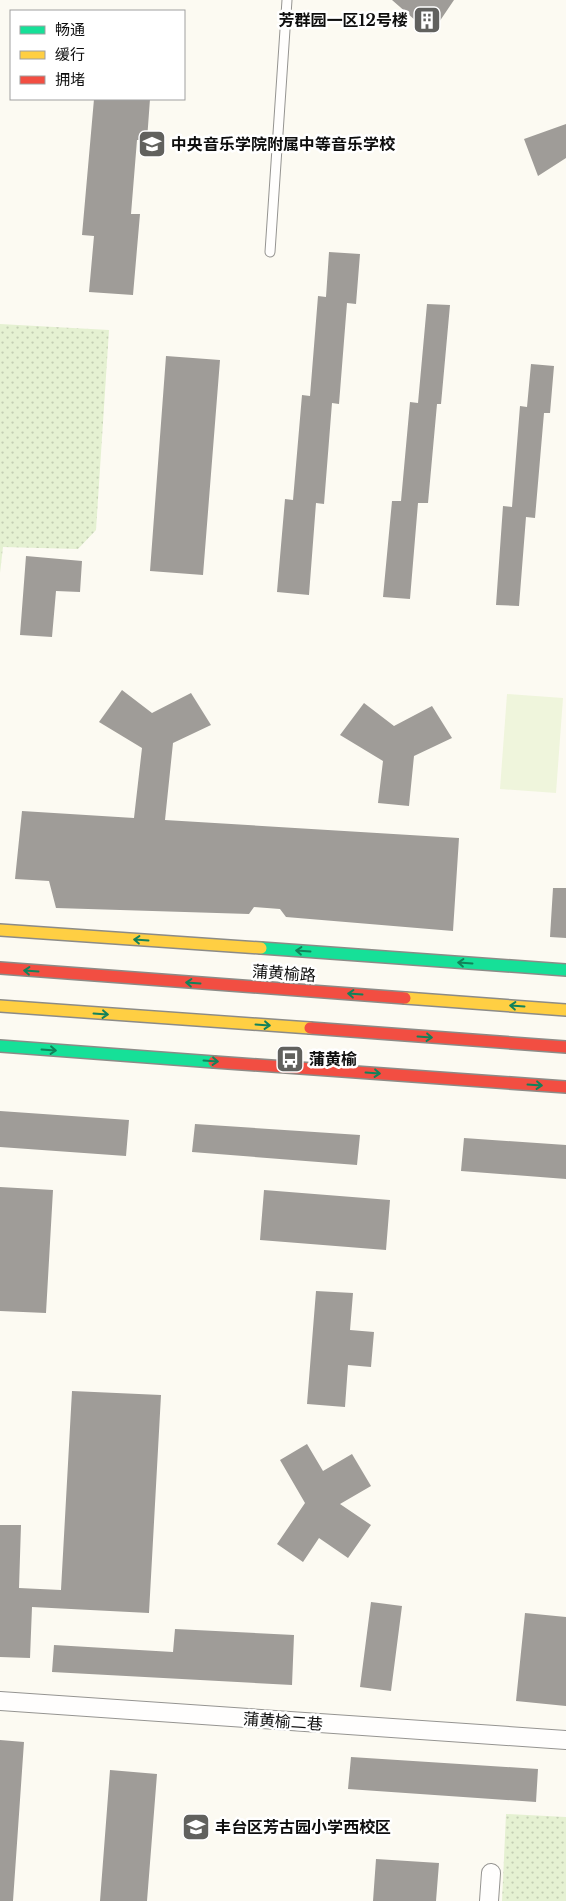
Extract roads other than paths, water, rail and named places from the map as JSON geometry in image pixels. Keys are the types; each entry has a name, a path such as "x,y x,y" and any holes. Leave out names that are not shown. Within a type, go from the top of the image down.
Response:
{"street":[{"path":"0,930 566,970"},
{"name":"蒲黄榆路","path":"0,968 566,1010"},
{"path":"0,1006 566,1047"},
{"path":"0,1046 566,1087"},
{"name":"蒲黄榆二巷","path":"0,1702 566,1740"},
{"path":"489,1901 491,1873"}],"lane":[{"path":"270,252 287,0"}],"place":[{"name":"芳群园一区12号楼","path":"427,20"},
{"name":"中央音乐学院附属中等音乐学校","path":"152,144"},
{"name":"蒲黄榆","path":"290,1059"},
{"name":"丰台区芳古园小学西校区","path":"196,1827"}]}
